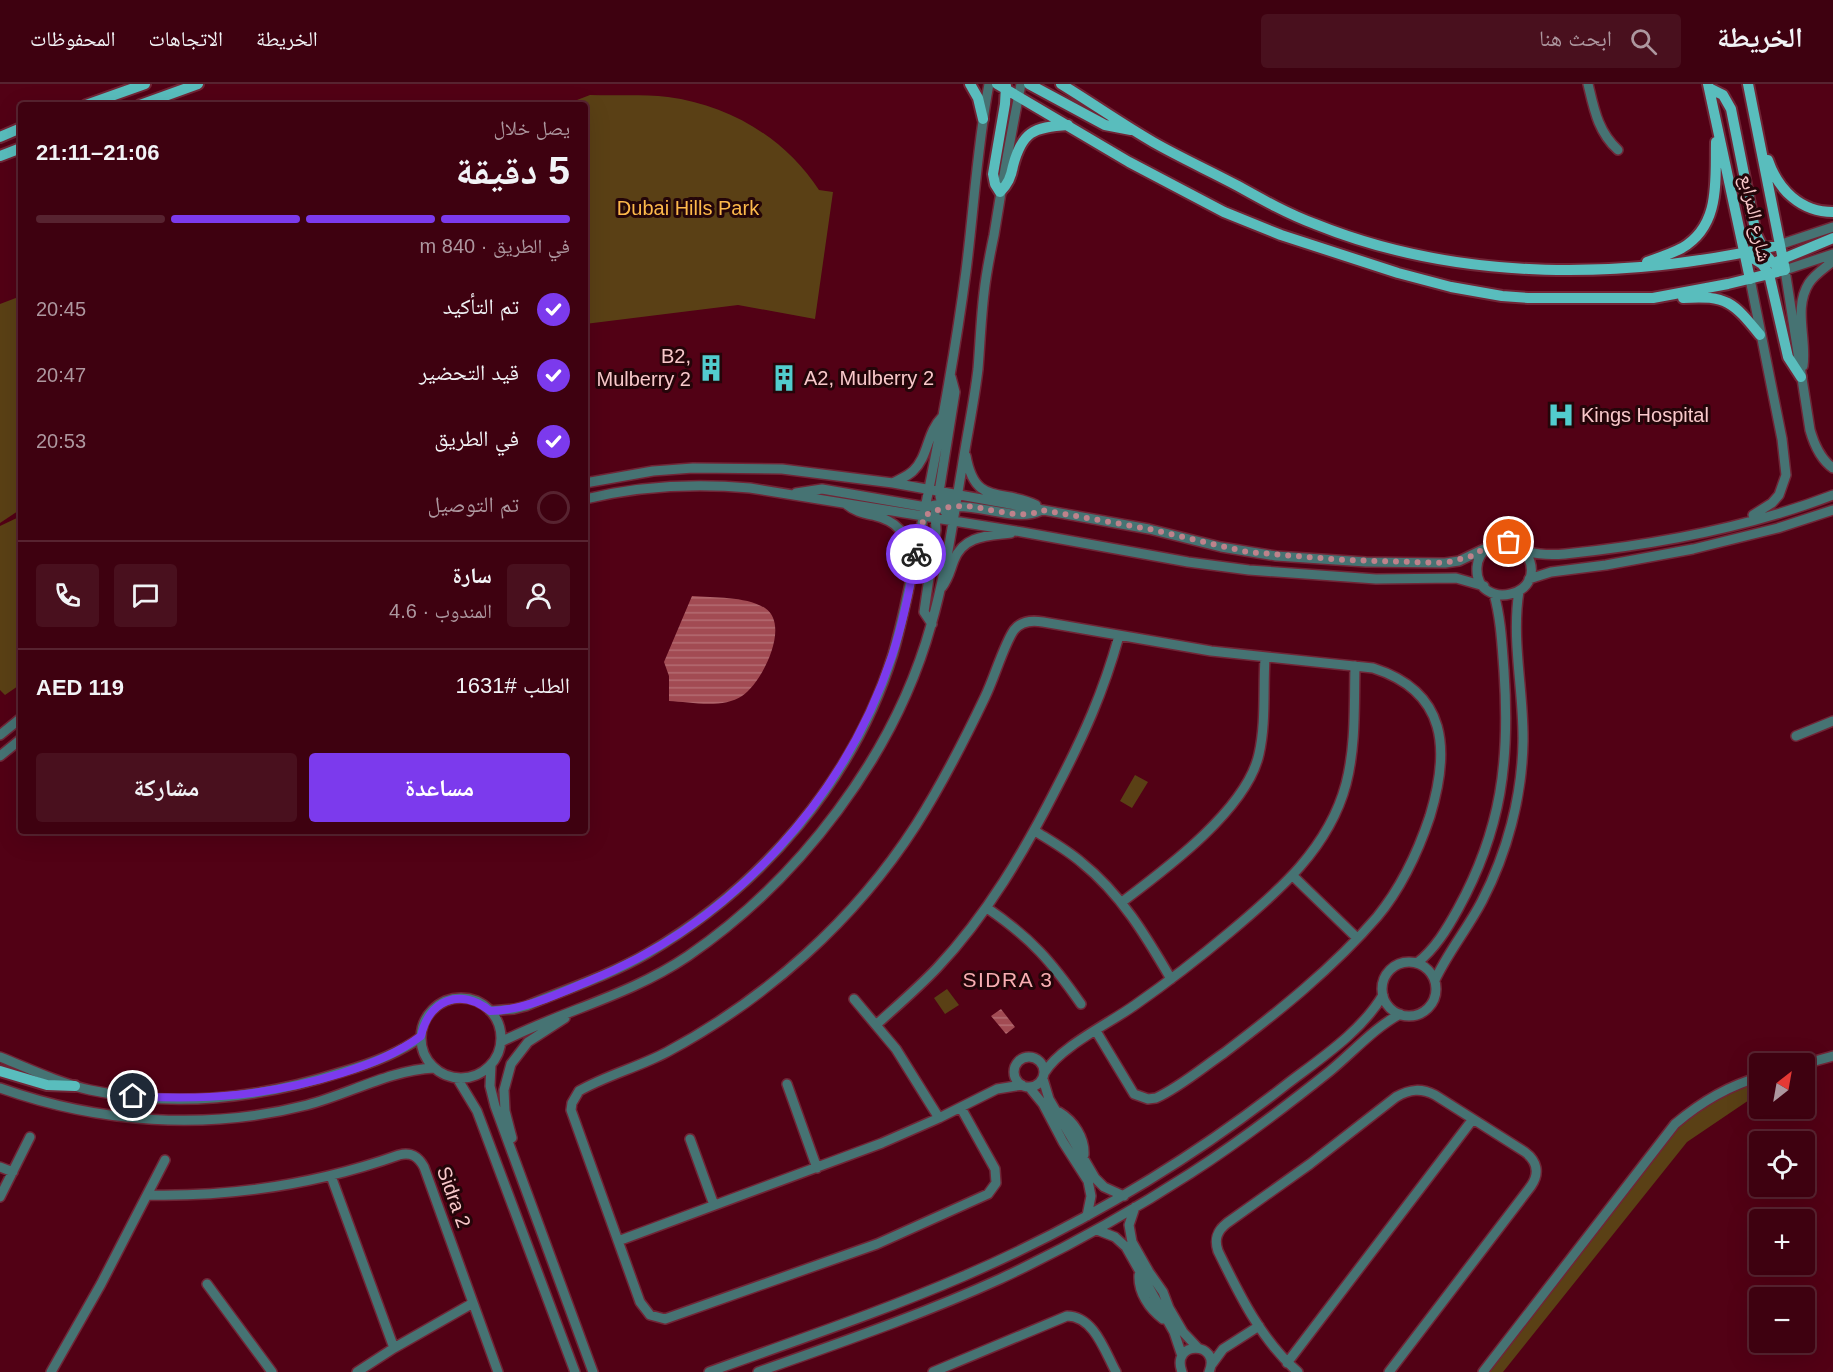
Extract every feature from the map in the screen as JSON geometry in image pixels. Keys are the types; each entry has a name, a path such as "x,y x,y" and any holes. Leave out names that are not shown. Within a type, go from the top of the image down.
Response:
{"main road":[{"path":"94,102 145,84"},
{"path":"148,102 198,84"},
{"path":"970,84 978,98 983,119"},
{"path":"1029,84 1104,125 1134,130"},
{"path":"1061,84 1134,130 1273,205 1313,224 1397,251 1468,263 1560,269 1635,267 1745,253 1779,245"},
{"path":"1070,84 1082,97"},
{"name":"شارع المرابع","path":"1708,86 1750,276 1770,264 1779,245 1748,84"},
{"path":"1005,85 1018,96 1129,162 1224,212 1281,235 1413,278 1476,293 1502,296 1653,297 1671,300 1710,297 1720,299 1737,308 1760,335"},
{"path":"1005,85 993,174 1000,192 1008,183 1017,152 1025,138 1038,128 1068,125"},
{"path":"1708,86 1723,95 1731,109 1756,234 1770,264 1788,357 1801,377"},
{"path":"1635,267 1681,248 1698,235 1704,227 1715,197 1717,121"},
{"path":"1756,126 1771,169 1786,193 1805,206 1833,212"},
{"path":"0,137 18,129"},
{"path":"0,156 18,149"},
{"path":"1745,253 1770,264 1833,238"},
{"name":"شارع المرابع","path":"1770,264 1785,270"},
{"name":"شارع المرابع","path":"1770,264 1785,270"},
{"path":"1653,297 1750,276"},
{"path":"0,1071 47,1085 75,1086"}],"street":[{"path":"932,624 924,612 936,530 934,491 966,269 974,183 989,84"},
{"path":"501,1042 537,1025 632,988 686,957 742,914 797,859 846,799 883,741 904,697 932,624 953,521 976,384 984,291 1021,84"},
{"path":"1588,84 1600,128 1618,150"},
{"path":"1779,245 1833,227"},
{"path":"1833,254 1785,270 1813,443 1821,456 1833,468"},
{"path":"1801,377 1805,350 1801,318 1802,301 1808,285 1833,261"},
{"path":"1744,522 1772,503 1779,495 1786,475 1782,439 1750,276"},
{"path":"934,491 955,392 950,375"},
{"path":"893,483 916,468 922,459 932,430 943,416"},
{"path":"965,448 971,476 981,488 995,494 1029,502 1042,510"},
{"path":"588,482 653,471 747,468 816,472 893,483 1149,529 1221,547 1276,556 1366,562 1445,563 1459,561 1502,541 1518,545 1525,551 1531,564 1529,579 1519,591 1503,596 1494,594 1484,586 1456,578 1376,579 1250,570 1188,562 953,521 934,510 822,489 794,494"},
{"path":"588,498 641,489 696,485 750,488 844,502 934,510 955,506 1028,515 1042,510"},
{"path":"490,1011 526,1006 610,972 649,952 714,909 778,849 806,817 829,785 866,720 892,655 914,566 934,510 957,495"},
{"path":"1525,551 1551,555 1600,550 1672,537 1744,522 1833,495"},
{"path":"844,502 858,512 888,519 898,526 905,538 914,566"},
{"path":"1529,579 1551,572 1650,558 1693,549 1768,531 1830,512"},
{"path":"939,589 949,577 954,559 960,549 969,542 979,537 1022,532"},
{"path":"1484,549 1477,572 1484,586"},
{"path":"1435,980 1483,900 1499,864 1513,816 1521,771 1523,742 1516,621 1519,591"},
{"path":"1417,963 1437,942 1463,900 1481,861 1498,808 1507,740 1500,619 1494,594"},
{"path":"961,1108 995,1169 996,1183 993,1189 982,1197 877,1244 665,1319 657,1318 644,1309 573,1117 572,1103 575,1096 586,1087 664,1053 737,1010 796,962 845,915 889,863 927,807 985,697 1013,632 1018,626 1034,621 1265,658 1355,666 1389,674 1417,692 1428,706 1441,738 1442,755 1434,803 1412,862 1378,915 1357,938 1322,972 1254,1030 1156,1098 1148,1099 1134,1094 1096,1032"},
{"path":"877,1024 937,968 987,908 1035,831 1088,728 1107,679 1119,636"},
{"path":"1122,902 1208,830 1241,795 1259,755 1265,658"},
{"path":"998,1089 1025,1057 1037,1059 1061,1053 1096,1032 1171,979 1243,922 1293,876 1319,843 1330,824 1346,785 1352,743 1355,666"},
{"path":"0,735 18,720"},
{"path":"1796,736 1833,721"},
{"path":"0,756 18,741"},
{"path":"1035,831 1083,863 1122,902 1171,979"},
{"path":"1293,876 1357,938"},
{"path":"987,908 1035,945 1060,973 1081,1005"},
{"path":"758,1372 938,1305 999,1279 1097,1230 1135,1207 1240,1140 1333,1069 1384,1024 1400,1014 1414,1015 1427,1009 1435,996 1435,980 1431,972 1417,963 1398,964 1385,977 1382,986 1387,1003 1400,1014"},
{"path":"709,1372 954,1280 1007,1257 1124,1196 1183,1159 1276,1093 1362,1023 1383,995"},
{"path":"456,998 471,999 490,1011 499,1025 501,1042 498,1054 491,1065 476,1075 457,1078 434,1068 422,1048 421,1036 424,1023 432,1011 443,1002 456,998"},
{"path":"854,999 877,1024 905,1061 939,1118"},
{"path":"512,1152 504,1090 511,1064 528,1042 573,1011"},
{"path":"0,1057 75,1086 133,1096 170,1099 243,1095 280,1090 351,1070 395,1053 421,1036"},
{"path":"618,1240 817,1168 939,1118 998,1089 1037,1085 1061,1053"},
{"path":"1815,1061 1833,1056"},
{"path":"1037,1059 1044,1067 1046,1092 1083,1158 1099,1183 1124,1196"},
{"path":"491,1065 491,1096 592,1372"},
{"path":"0,1088 61,1106 106,1114 142,1119 197,1120 251,1116 305,1106 406,1072 434,1068"},
{"path":"1014,1070 1016,1079 1043,1104 1063,1142 1088,1181 1092,1196 1088,1216"},
{"path":"457,1078 477,1111 575,1372"},
{"path":"1483,1372 1675,1124 1708,1098 1727,1088 1749,1081"},
{"path":"787,1084 817,1168"},
{"path":"1298,1372 1267,1340 1218,1251 1216,1238 1222,1227 1310,1164 1404,1092 1420,1090 1428,1092 1473,1119 1530,1156 1536,1167 1535,1180 1389,1372"},
{"path":"1287,1363 1473,1119"},
{"path":"0,1197 30,1137"},
{"path":"690,1139 714,1206"},
{"name":"Sidra 2","path":"147,1195 194,1195 286,1186 332,1176 406,1153 414,1155 421,1160 498,1372"},
{"path":"52,1372 102,1284 165,1160"},
{"path":"0,1167 13,1172"},
{"path":"332,1176 394,1348"},
{"path":"1135,1207 1129,1225 1132,1242 1163,1292 1183,1332 1210,1357 1210,1368"},
{"path":"1097,1230 1109,1233 1121,1242 1139,1272 1139,1286 1148,1303 1159,1317 1168,1322 1178,1340 1181,1364"},
{"path":"207,1284 272,1372"},
{"path":"357,1372 473,1303"},
{"path":"933,1372 1067,1316 1075,1316 1087,1323 1116,1372"},
{"path":"1210,1368 1229,1344 1259,1326"},
{"path":"1173,1372 1181,1364 1187,1350 1229,1344"}],"green space":[{"name":"Dubai Hills Park","path":"590,95 648,96 691,101 713,108 754,127 790,155 819,190 833,192 815,319 738,305 588,324 588,102 572,102"},
{"path":"18,297 18,511 0,523 0,304"},
{"path":"18,517 18,686 5,695 0,690 0,526"},
{"path":"1135,775 1148,782 1132,808 1120,801"},
{"path":"947,989 959,1005 945,1014 934,998"},
{"path":"1749,1077 1749,1100 1687,1142 1503,1372 1477,1372 1674,1127"}],"shaded area":[{"path":"692,596 748,601 765,608 772,616 775,627 771,654 750,689 734,700 716,704 669,701 669,676 664,662"},
{"path":"1001,1009 1015,1027 1006,1034 991,1016"}],"way so far":[{"path":"916,554 924,516 955,506 1028,515 1042,510 1165,532 1247,552 1366,562 1445,563 1472,556 1490,545 1509,542"}],"place":[{"name":"B2, Mulberry 2","path":"711,368"},
{"name":"A2, Mulberry 2","path":"784,378"},
{"name":"Kings Hospital","path":"1561,415"}],"district":[{"name":"SIDRA 3","path":"1008,979"}],"route":[{"path":"133,1096 170,1099 225,1097 280,1090 316,1081 386,1057 404,1048 421,1036 424,1023 432,1011 443,1002 456,998 471,999 490,1011 526,1006 621,967 687,928 743,884 778,849 806,817 829,785 851,749 879,690 892,655 909,594 916,554"}]}
